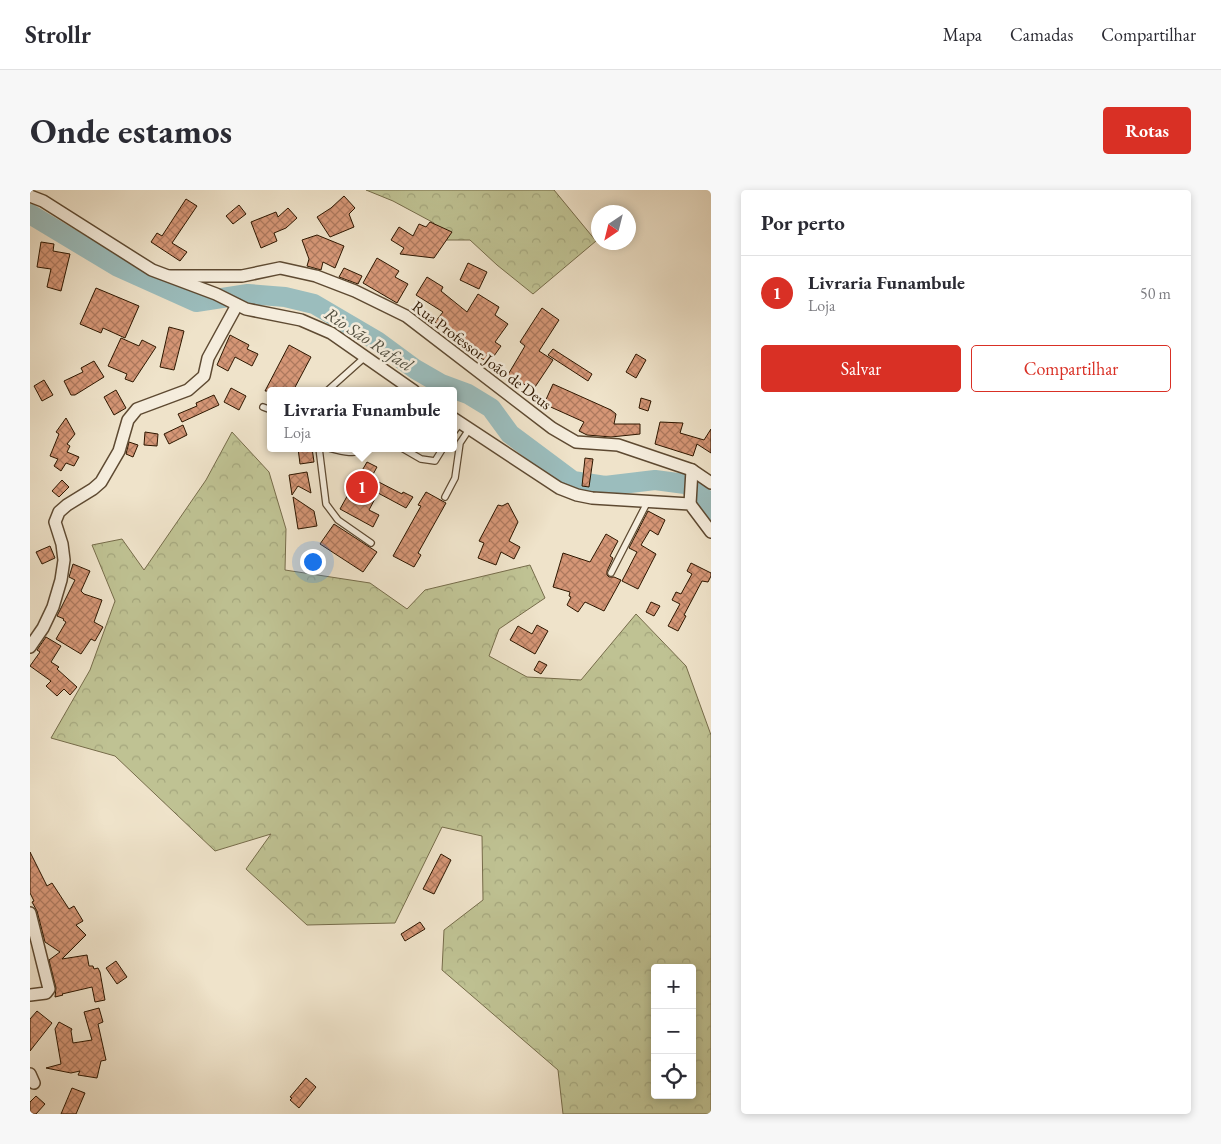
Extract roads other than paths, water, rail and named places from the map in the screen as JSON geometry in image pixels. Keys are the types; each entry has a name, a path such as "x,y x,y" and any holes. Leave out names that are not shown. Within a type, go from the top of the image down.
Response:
{"street":[{"path":"30,196 43,201 127,256 152,270 216,294 234,304 312,324 330,333 408,387"},
{"name":"Rua Professor João de Deus","path":"170,276 242,276 280,268 316,276 355,291 406,316 566,437 585,444 618,446 692,470 711,483"},
{"path":"30,647 43,628 53,607 61,580 64,560 56,522 59,512 101,482 119,451 128,420 137,409 188,390 204,376 208,358 234,304"},
{"path":"461,423 559,488 577,495 592,498 690,504"},
{"path":"692,470 690,504 711,532"},
{"path":"30,913 49,989 46,993 30,995"}],"lane":[{"path":"331,387 365,357"},
{"path":"263,407 267,408"},
{"path":"445,497 455,478 461,423"},
{"path":"320,452 326,504 338,520 371,543"},
{"path":"409,452 421,459 435,461 441,452"},
{"path":"611,573 648,501"}],"waterway":[{"name":"Rio São Rafael","path":"30,214 118,267 196,302 248,294 285,297 314,304 377,341 415,369 449,387"},
{"name":"Rio São Rafael","path":"457,390 468,394 491,408 510,434 573,481 605,486 655,480 685,484 700,492 711,512"}],"place":[{"name":"Livraria Funambule","path":"362,487"}]}
